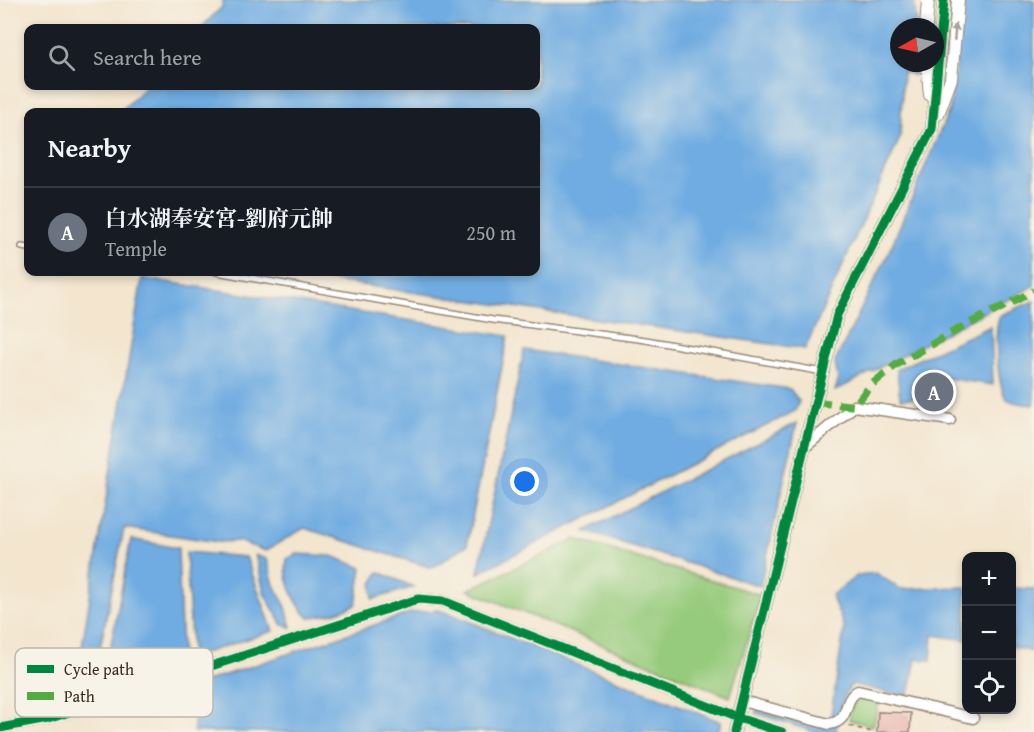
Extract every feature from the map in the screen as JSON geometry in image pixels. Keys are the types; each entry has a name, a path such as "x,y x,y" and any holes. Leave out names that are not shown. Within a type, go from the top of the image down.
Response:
{"street":[{"path":"927,18 928,0"},
{"path":"933,129 944,0"},
{"path":"734,732 837,315 933,129 951,79 958,0"},
{"path":"928,72 933,129"},
{"path":"805,447 854,406 950,420"},
{"path":"213,665 418,599 443,601 738,718 782,732"},
{"path":"742,701 834,723 843,719 853,694 858,691 973,718"},
{"path":"0,728 54,717"}],"lane":[{"path":"239,276 493,320 646,340 823,372"}],"path":[{"path":"834,723 873,732"}],"green space":[{"path":"575,539 761,595 730,697 468,590"},
{"path":"861,697 879,702 873,726 849,720 853,703"}],"water":[{"path":"223,0 914,0 916,18 890,18 890,72 903,72 900,138 805,349 300,276 540,276 540,108 124,108 142,90 540,90 540,24 205,24 222,7"},
{"path":"964,0 1034,0 1034,286 835,391 838,381 835,362 888,254 950,108"},
{"path":"142,278 508,336 467,545 432,568 304,528 265,551 238,541 218,542 124,528 100,648 82,648"},
{"path":"1034,301 1034,405 1015,403 1006,398 1003,393 997,357 997,331 1001,315"},
{"path":"991,326 993,385 917,374 916,398 900,399 897,369"},
{"path":"524,350 790,389 799,401 795,411 478,573"},
{"path":"797,423 760,586 585,531"},
{"path":"131,539 178,548 182,648 110,648"},
{"path":"186,552 246,557 273,631 213,650 213,648 191,648"},
{"path":"297,554 332,556 362,568 356,605 334,613 309,618 295,598 287,574 287,559"},
{"path":"255,555 267,559 274,585 286,607 291,627 283,625 265,595"},
{"path":"379,572 414,587 373,599 372,584"},
{"path":"876,573 900,589 962,587 962,639 933,635 931,660 916,659 909,694 901,696 852,684 841,707 836,732 815,732 756,713 757,709 829,728 844,629 832,595 858,575"},
{"path":"1016,588 1034,589 1034,652 1016,648"},
{"path":"438,610 451,614 721,722 718,732 193,732 194,717 213,717 213,679 410,613"}],"building":[{"path":"878,712 911,713 910,732 877,732"}],"marked path":[{"path":"815,402 854,406 870,386 896,365 955,331 1034,291"}],"cycle path":[{"path":"734,732 837,315 932,129 944,0"},
{"path":"213,665 418,599 443,601 738,718 782,732"},
{"path":"0,728 54,717"}],"place":[{"name":"白水湖奉安宮-劉府元帥","path":"934,392"}]}
